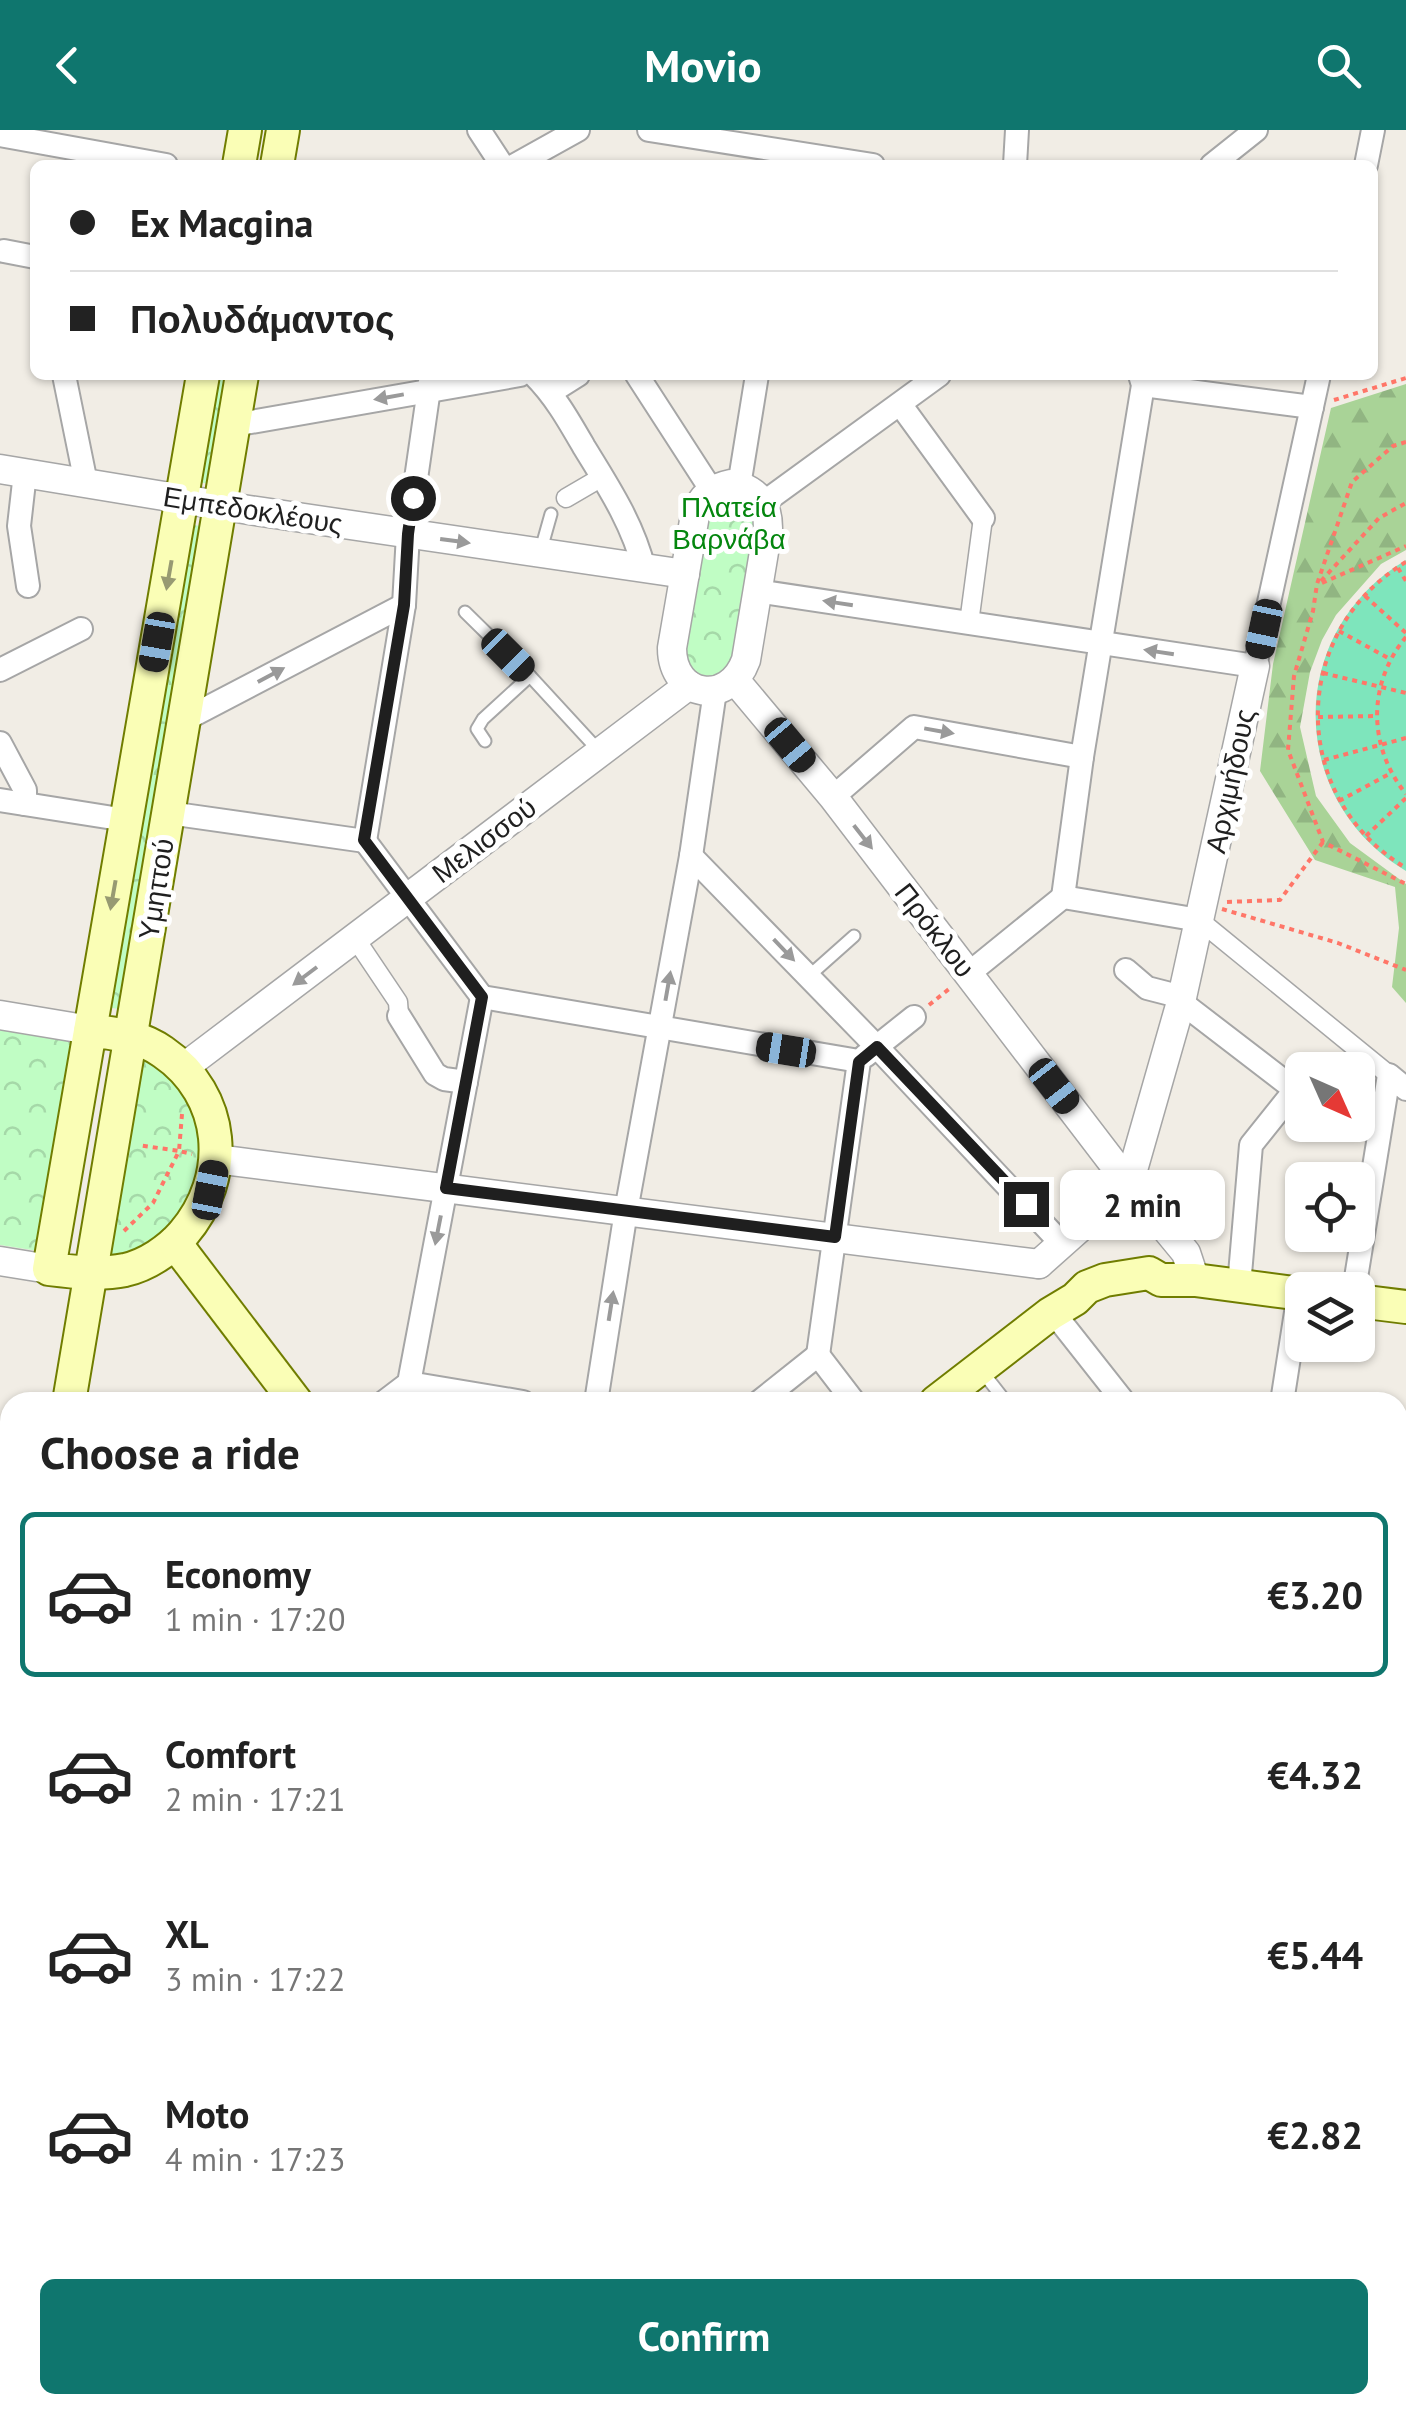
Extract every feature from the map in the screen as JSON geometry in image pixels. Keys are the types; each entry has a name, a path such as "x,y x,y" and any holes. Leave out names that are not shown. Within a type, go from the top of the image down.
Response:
{"main road":[{"path":"241,160 246,130"},
{"path":"279,160 283,130"},
{"name":"Υμηττού","path":"48,1268 202,380"},
{"name":"Υμηττού","path":"72,1392 241,380"},
{"path":"48,1268 91,1274 126,1270 154,1258 175,1243 198,1217 210,1190 216,1159 214,1129 204,1098 183,1068 156,1047 131,1036 90,1030"},
{"path":"175,1243 288,1392"},
{"path":"949,1392 1087,1287 1105,1280 1149,1273 1161,1280 1195,1280 1285,1292"},
{"path":"1375,1303 1406,1308"}],"street":[{"path":"480,130 499,160"},
{"path":"524,160 578,130"},
{"path":"649,130 693,133 846,160"},
{"path":"1015,160 1017,130"},
{"path":"1218,160 1256,130"},
{"path":"1367,160 1373,130"},
{"path":"0,136 137,160"},
{"path":"4,251 30,255"},
{"path":"65,380 86,483"},
{"path":"234,425 430,383 464,380"},
{"path":"641,380 726,488"},
{"path":"726,488 756,380"},
{"path":"763,502 932,380"},
{"path":"968,974 1063,897 1141,380 1312,407"},
{"name":"Αρχιμήδους","path":"1129,1184 1182,1000 1318,380"},
{"path":"364,840 404,605 408,534 430,383"},
{"path":"542,383 602,476 636,540 644,568"},
{"path":"900,404 983,518 969,623"},
{"path":"12,471 28,586"},
{"name":"Εμπεδοκλέους","path":"12,471 220,506 685,574"},
{"path":"566,498 602,476"},
{"path":"726,488 755,493 763,502 768,528 746,660 742,671 713,685 676,670 672,660 695,516 699,504 726,488"},
{"path":"757,591 1256,666"},
{"path":"184,720 404,605"},
{"path":"0,670 81,629"},
{"path":"598,1392 626,1211 691,856 713,685"},
{"name":"Μελισσού","path":"183,1068 600,752 713,685"},
{"name":"Πρόκλου","path":"713,685 833,797 1186,1253 1195,1280"},
{"path":"833,797 914,727 1082,757"},
{"path":"0,742 25,790 25,804"},
{"path":"0,800 126,820"},
{"path":"168,813 364,840 482,997 660,1029 868,1054"},
{"path":"691,856 809,976 868,1054 1062,1244"},
{"path":"1063,897 1201,911 1397,1082 1358,1272"},
{"path":"355,938 398,1002 394,1019 428,1073 466,1082"},
{"path":"1126,970 1146,988 1182,1000 1285,1081"},
{"path":"396,1392 409,1382 482,997"},
{"path":"0,1015 90,1030"},
{"path":"772,1392 818,1355 868,1054 914,1017"},
{"path":"1239,1286 1251,1145 1285,1107"},
{"path":"216,1159 1038,1264"},
{"path":"1118,1392 1064,1305 1037,1270 1038,1264 1129,1184"},
{"path":"0,1260 48,1268"},
{"path":"818,1355 846,1392"},
{"path":"1284,1392 1289,1362"},
{"path":"409,1382 466,1392"}],"lane":[{"path":"540,553 551,514"},
{"path":"464,612 600,752"},
{"path":"484,741 477,729 483,719 530,676"},
{"path":"809,976 854,936"},
{"path":"980,1369 998,1392"}],"path":[{"path":"1312,407 1406,378"},
{"path":"1406,442 1392,446 1352,482 1318,584 1294,676 1288,750 1322,842 1406,884"},
{"path":"1318,584 1379,518 1406,503"},
{"path":"1318,584 1406,546"},
{"path":"1406,562 1365,596 1339,631 1323,673 1318,716 1323,760 1340,801 1366,836 1404,867 1406,860"},
{"path":"1397,568 1406,581"},
{"path":"1365,596 1406,635 1390,659 1380,687 1376,716 1380,745 1406,796 1366,836"},
{"path":"1339,631 1390,659"},
{"path":"1323,673 1406,693"},
{"path":"1318,716 1376,716"},
{"path":"1323,760 1406,738"},
{"path":"1340,801 1391,772"},
{"path":"1201,911 1280,900 1322,842"},
{"path":"1201,911 1338,943 1406,970"},
{"path":"914,1017 968,974"},
{"path":"117,1238 153,1204 179,1151 136,1144"}],"green space":[{"path":"207,380 240,380 223,486 191,481"},
{"path":"1406,384 1406,550 1381,564 1336,615 1310,672 1300,727 1316,796 1350,843 1406,884 1406,1003 1392,987 1399,928 1395,887 1315,860 1260,771 1273,664 1331,408"},
{"name":"Πλατεία Βαρνάβα","path":"726,492 757,509 737,659 726,676 697,680 679,648 701,516"},
{"path":"187,524 214,528 135,1012 107,1007"},
{"path":"1406,560 1406,871 1367,840 1338,802 1321,760 1316,716 1321,671 1338,629 1366,591"},
{"path":"0,1027 79,1039 45,1252 0,1245"},
{"path":"131,1036 204,1098 197,1217 91,1274"}],"route":[{"path":"413,498 404,605 364,840 482,997 446,1188 835,1237 859,1062 877,1047 1026,1204"}]}
